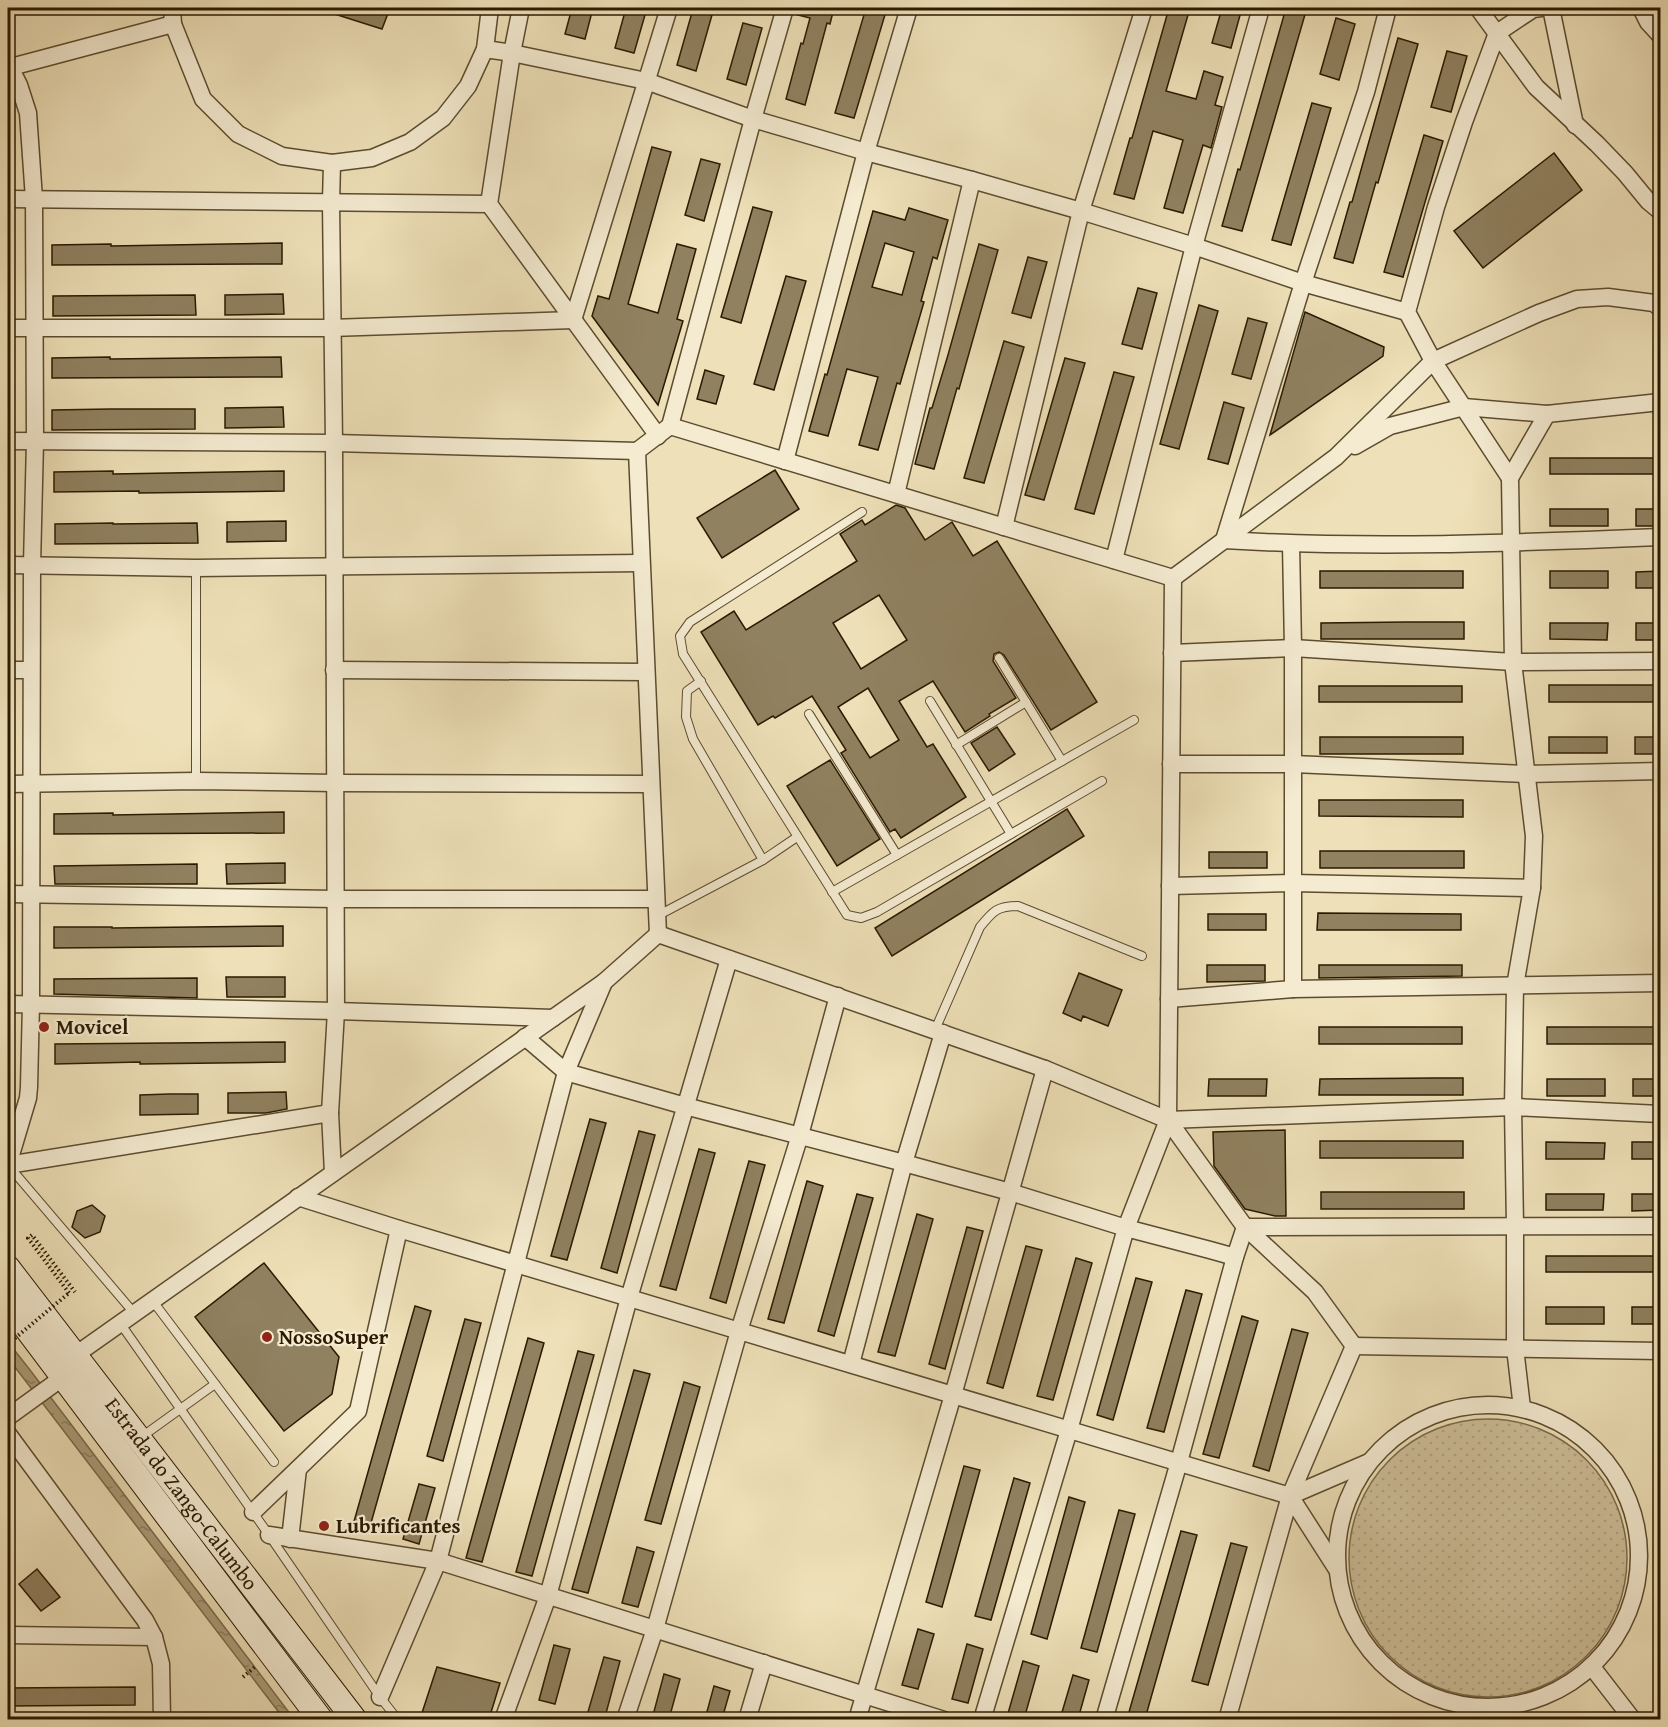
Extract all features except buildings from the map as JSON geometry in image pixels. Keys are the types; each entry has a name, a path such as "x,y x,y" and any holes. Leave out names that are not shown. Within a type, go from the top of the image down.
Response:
{"main road":[{"name":"Estrada do Zango-Calumbo","path":"8,1268 138,1440 355,1719"},
{"name":"Estrada do Zango-Calumbo","path":"8,1304 321,1719"}],"street":[{"path":"330,1113 8,1164 28,1098 31,1005 34,441 34,199 28,113 20,85 9,65 172,16 203,99 238,134 282,156 332,163 372,158 410,142 443,118 468,86 485,49 490,8"},
{"path":"521,8 489,204 573,320 664,431 785,461 1173,578"},
{"path":"573,320 669,8"},
{"path":"8,441 334,443 637,451 664,431 785,8"},
{"path":"785,461 866,152 909,8"},
{"path":"1004,527 1081,211 1144,8"},
{"path":"1114,560 1194,246 1261,8"},
{"path":"1224,540 1303,283 1366,92 1388,8"},
{"path":"1478,8 1536,87 1597,144 1648,201 1660,211"},
{"path":"1510,478 1433,361 1407,312 1436,207 1497,33 1535,8"},
{"path":"1551,8 1575,125"},
{"path":"1650,18 1660,35"},
{"path":"485,49 646,81 753,119 1081,211 1303,283 1407,312"},
{"path":"332,163 336,899 336,1011 330,1113 333,1173"},
{"path":"896,494 972,180"},
{"path":"8,199 489,204"},
{"path":"1336,457 1433,361 1539,313 1577,299 1608,297 1654,303 1660,308"},
{"path":"8,328 332,328 573,320"},
{"path":"1173,578 1336,457 1390,426 1464,407 1547,414 1660,402"},
{"path":"1522,1408 1515,1348 1513,1107 1515,986 1532,888 1534,836 1513,662 1510,478 1547,414"},
{"path":"637,451 658,934"},
{"path":"1224,540 1291,544 1511,543 1660,537"},
{"path":"1291,544 1293,989"},
{"path":"8,565 196,568 641,563"},
{"path":"982,1719 1069,1430 1126,1228 1168,1120 1173,578"},
{"path":"1172,653 1293,648 1513,662 1660,661"},
{"path":"8,670 31,670"},
{"path":"334,670 646,672"},
{"path":"1171,764 1293,764 1526,774 1660,771"},
{"path":"8,784 196,781 651,784"},
{"path":"1170,885 1293,883 1532,888"},
{"path":"8,894 336,899 656,899"},
{"path":"658,934 1045,1069 1168,1120 1513,1107 1660,1114"},
{"path":"74,1356 604,982 658,934"},
{"path":"503,1719 548,1596 629,1298 729,959"},
{"path":"380,1697 438,1561 566,1072 604,982"},
{"path":"1169,999 1293,989 1660,983"},
{"path":"625,1719 655,1629 739,1331 800,1135 838,996"},
{"path":"8,1004 553,1018"},
{"path":"851,1365 939,1032"},
{"path":"525,1037 566,1072 1010,1192 1126,1228 1234,1257"},
{"path":"857,1719 953,1395 1045,1069"},
{"path":"1168,1120 1245,1227 1315,1292 1354,1346"},
{"path":"298,1197 1290,1496 1369,1462"},
{"path":"1245,1227 1660,1226"},
{"path":"1104,1719 1179,1462 1234,1257 1245,1227"},
{"path":"253,1512 358,1411 399,1229"},
{"path":"1354,1346 1660,1351"},
{"path":"1227,1719 1290,1496 1354,1346"},
{"path":"8,1417 62,1378"},
{"path":"1479,1405 1522,1408 1565,1425 1602,1455 1627,1494 1639,1539 1637,1586 1621,1630 1592,1667 1551,1694 1504,1707 1455,1704 1410,1687 1373,1656 1347,1615 1336,1568 1338,1530 1349,1494 1369,1462 1400,1432 1438,1413 1479,1405"},
{"path":"8,1434 146,1620 154,1637 161,1664 162,1719"},
{"path":"290,1539 298,1469"},
{"path":"1290,1496 1336,1568"},
{"path":"269,1535 438,1561 944,1719"},
{"path":"8,1635 154,1637"},
{"path":"747,1719 764,1663"},
{"path":"1592,1667 1633,1719"}],"lane":[{"path":"862,512 690,622 680,636 683,654 847,915 861,918 877,912 1102,781"},
{"path":"196,568 196,781"},
{"path":"999,658 1062,761"},
{"path":"701,681 687,691 686,717 693,739 763,860"},
{"path":"930,701 1011,834"},
{"path":"956,745 1026,702"},
{"path":"809,714 897,855"},
{"path":"832,892 1134,720"},
{"path":"657,916 763,860 797,837"},
{"path":"939,1032 980,927 990,914 1004,906 1018,906 1142,956"},
{"path":"8,1164 134,1313"},
{"path":"152,1300 274,1462"},
{"path":"120,1323 380,1697 398,1719"},
{"path":"138,1440 215,1384"}],"path":[{"path":"8,1344 69,1293 28,1238 32,1235 75,1292"},
{"path":"243,1677 259,1664"}],"shaded area":[{"path":"1502,1419 1541,1429 1554,1435 1576,1450 1596,1470 1617,1505 1625,1531 1627,1558 1625,1585 1611,1624 1596,1646 1576,1666 1554,1681 1515,1695 1474,1697 1435,1687 1422,1681 1400,1666 1380,1646 1365,1624 1351,1585 1349,1544 1359,1505 1365,1492 1380,1470 1400,1450 1422,1435 1461,1421"}],"water":[{"path":"8,1342 294,1719 284,1719 8,1358"}],"place":[{"name":"Movicel","path":"44,1027"},
{"name":"NossoSuper","path":"267,1337"},
{"name":"Lubrificantes","path":"324,1526"}]}
